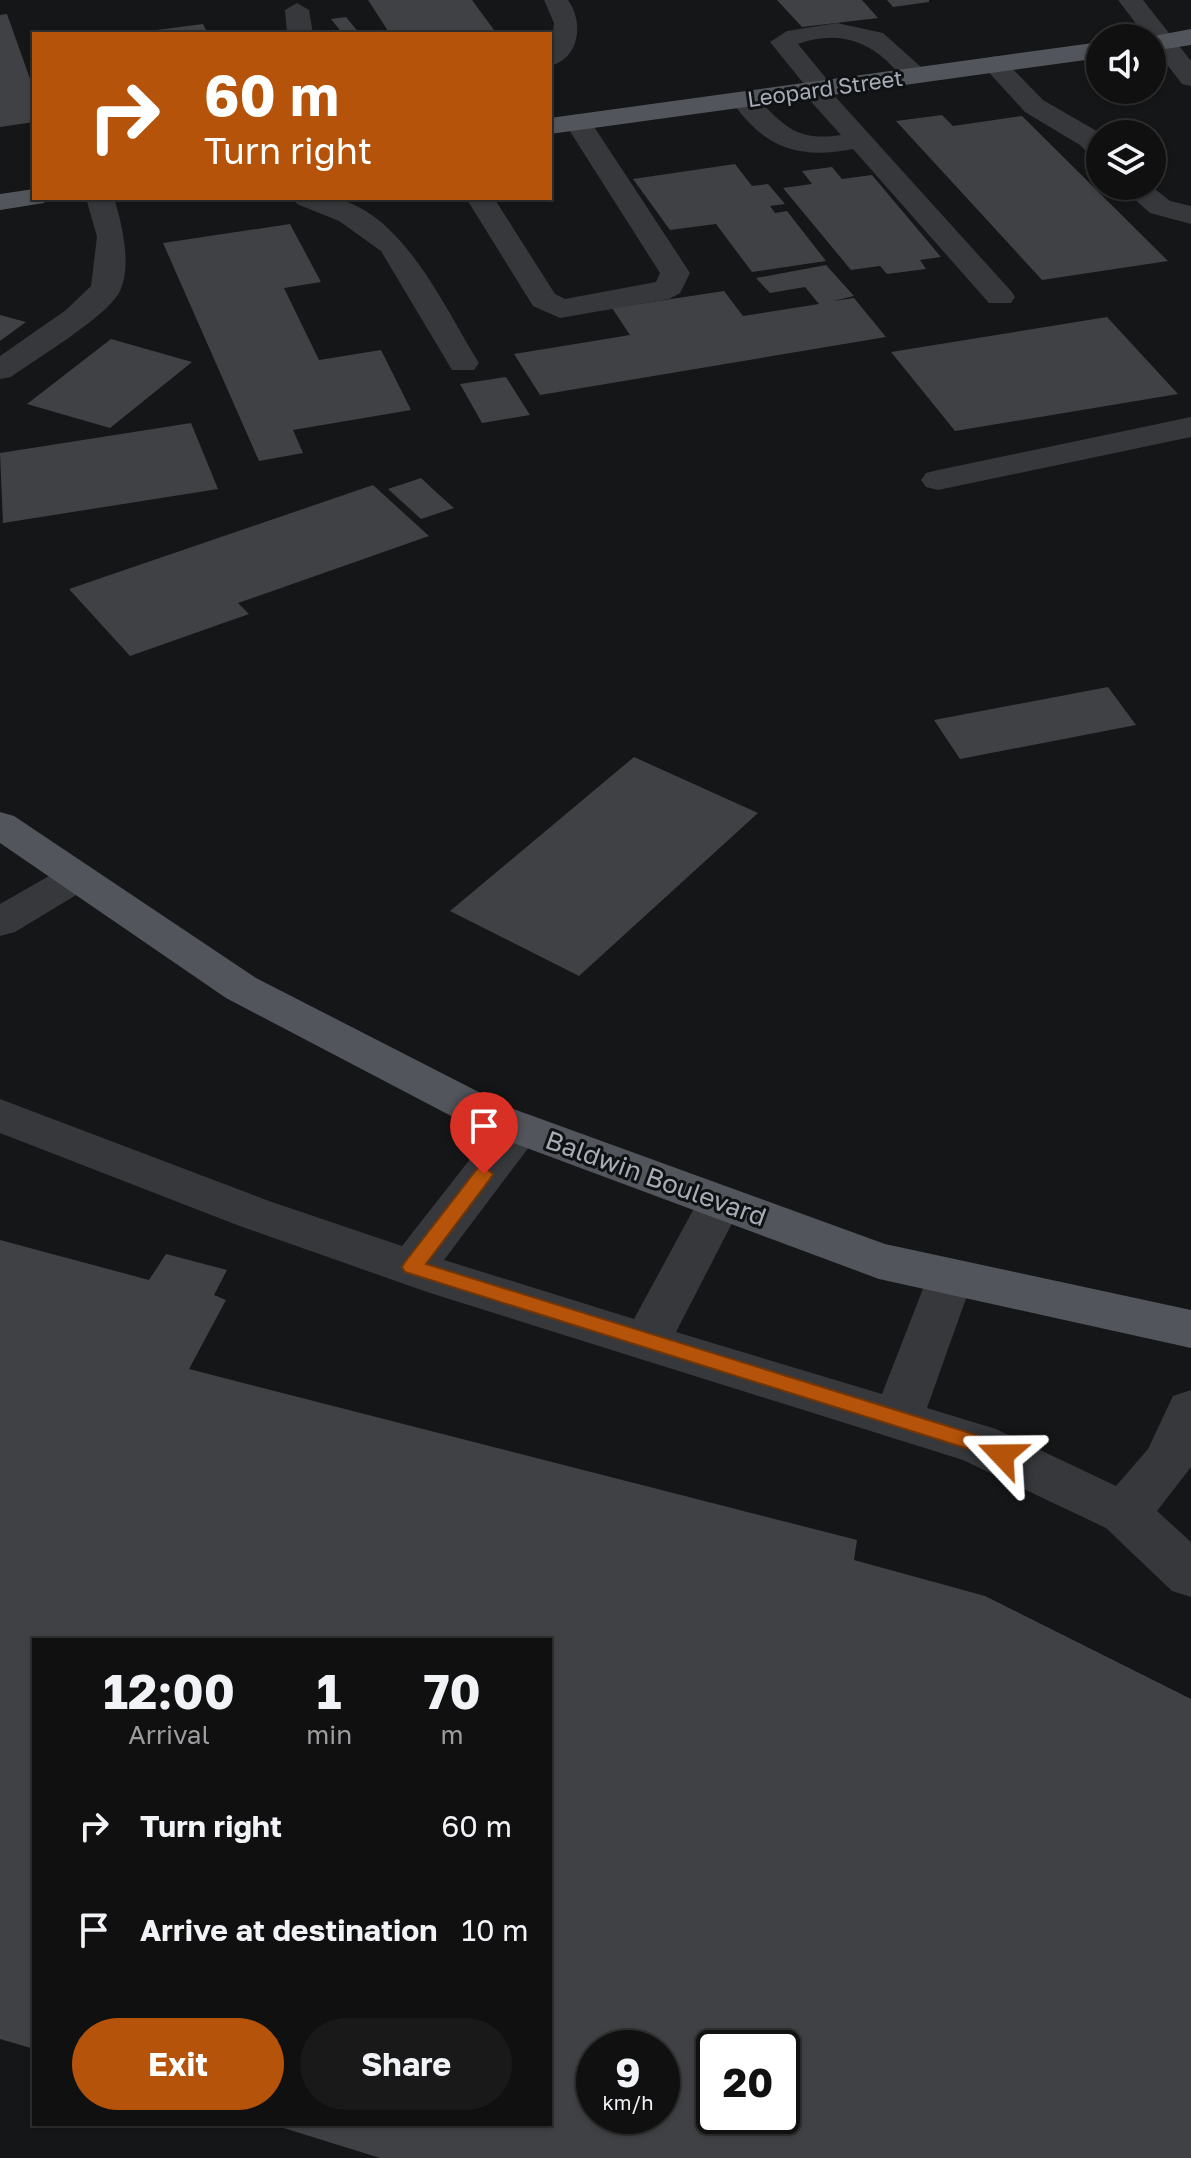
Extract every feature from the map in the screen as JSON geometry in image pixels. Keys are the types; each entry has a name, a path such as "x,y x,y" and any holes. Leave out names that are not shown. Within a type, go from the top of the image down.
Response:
{"main road":[{"path":"1166,41 1191,37"},
{"name":"Leopard Street","path":"565,105 743,99 1086,52"},
{"path":"0,202 32,197"},
{"name":"Baldwin Boulevard","path":"0,825 241,988 492,1118 879,1261 1191,1329"}],"street":[{"path":"552,56 567,37 569,25 556,0"},
{"path":"1130,0 1146,24"},
{"path":"917,75 870,35 856,29 792,36 783,42 860,140 1000,297"},
{"path":"1166,51 1191,78"},
{"path":"994,64 1034,106 1086,137"},
{"path":"743,99 784,141 795,145 827,147 860,140"},
{"path":"481,200 544,300 560,309 658,293 669,287 675,273 565,105"},
{"path":"0,370 77,316 106,289 111,237 101,200"},
{"path":"312,200 349,215 392,246 463,363"},
{"path":"1151,200 1160,207 1191,215"},
{"path":"938,480 1191,427"},
{"path":"0,922 77,877"},
{"path":"0,1115 253,1213 412,1267 978,1444 1124,1513 1191,1575"},
{"path":"412,1267 519,1128"},
{"path":"647,1341 720,1202"},
{"path":"898,1419 950,1276"},
{"path":"1124,1513 1168,1462 1191,1410"}],"building":[{"path":"368,0 472,0 496,32 389,32"},
{"path":"777,0 862,0 878,18 802,27"},
{"path":"887,0 929,0 929,2 893,7"},
{"path":"7,14 32,84 32,122 0,127 0,15"},
{"path":"346,17 358,32 341,32 331,19"},
{"path":"203,24 207,32 141,32"},
{"path":"942,115 953,126 1022,116 1086,180 1086,200 1107,200 1168,261 1042,280 896,121"},
{"path":"735,164 752,186 768,184 785,204 770,206 775,213 787,211 826,261 752,272 716,224 670,230 633,179"},
{"path":"832,167 842,179 872,175 941,257 920,260 926,269 887,274 880,266 851,270 783,188 812,184 802,171"},
{"path":"290,224 321,282 284,288 319,360 381,350 411,410 293,430 303,453 259,461 163,243"},
{"path":"826,265 854,296 833,301 854,298 886,337 540,395 514,354 630,335 612,308 724,291 743,316 819,304 805,287 770,293 756,278"},
{"path":"0,315 26,322 0,341"},
{"path":"1107,317 1178,394 955,431 891,352"},
{"path":"111,339 192,362 110,428 27,404"},
{"path":"506,377 530,415 482,423 460,384"},
{"path":"191,423 218,489 3,523 0,453"},
{"path":"421,478 454,508 421,519 388,489"},
{"path":"373,485 429,536 238,603 249,614 130,656 69,589"},
{"path":"1108,687 1136,725 960,759 934,720"},
{"path":"634,757 758,813 579,976 450,911"},
{"path":"0,1240 149,1280 166,1254 227,1270 214,1295 226,1300 189,1369 857,1540 854,1560 985,1596 1191,1699 1191,2158 380,2158 277,2126 552,2126 552,1638 32,1638 32,2048 0,2039"}],"route":[{"path":"484,1174 412,1267 978,1444 1002,1455"}]}
